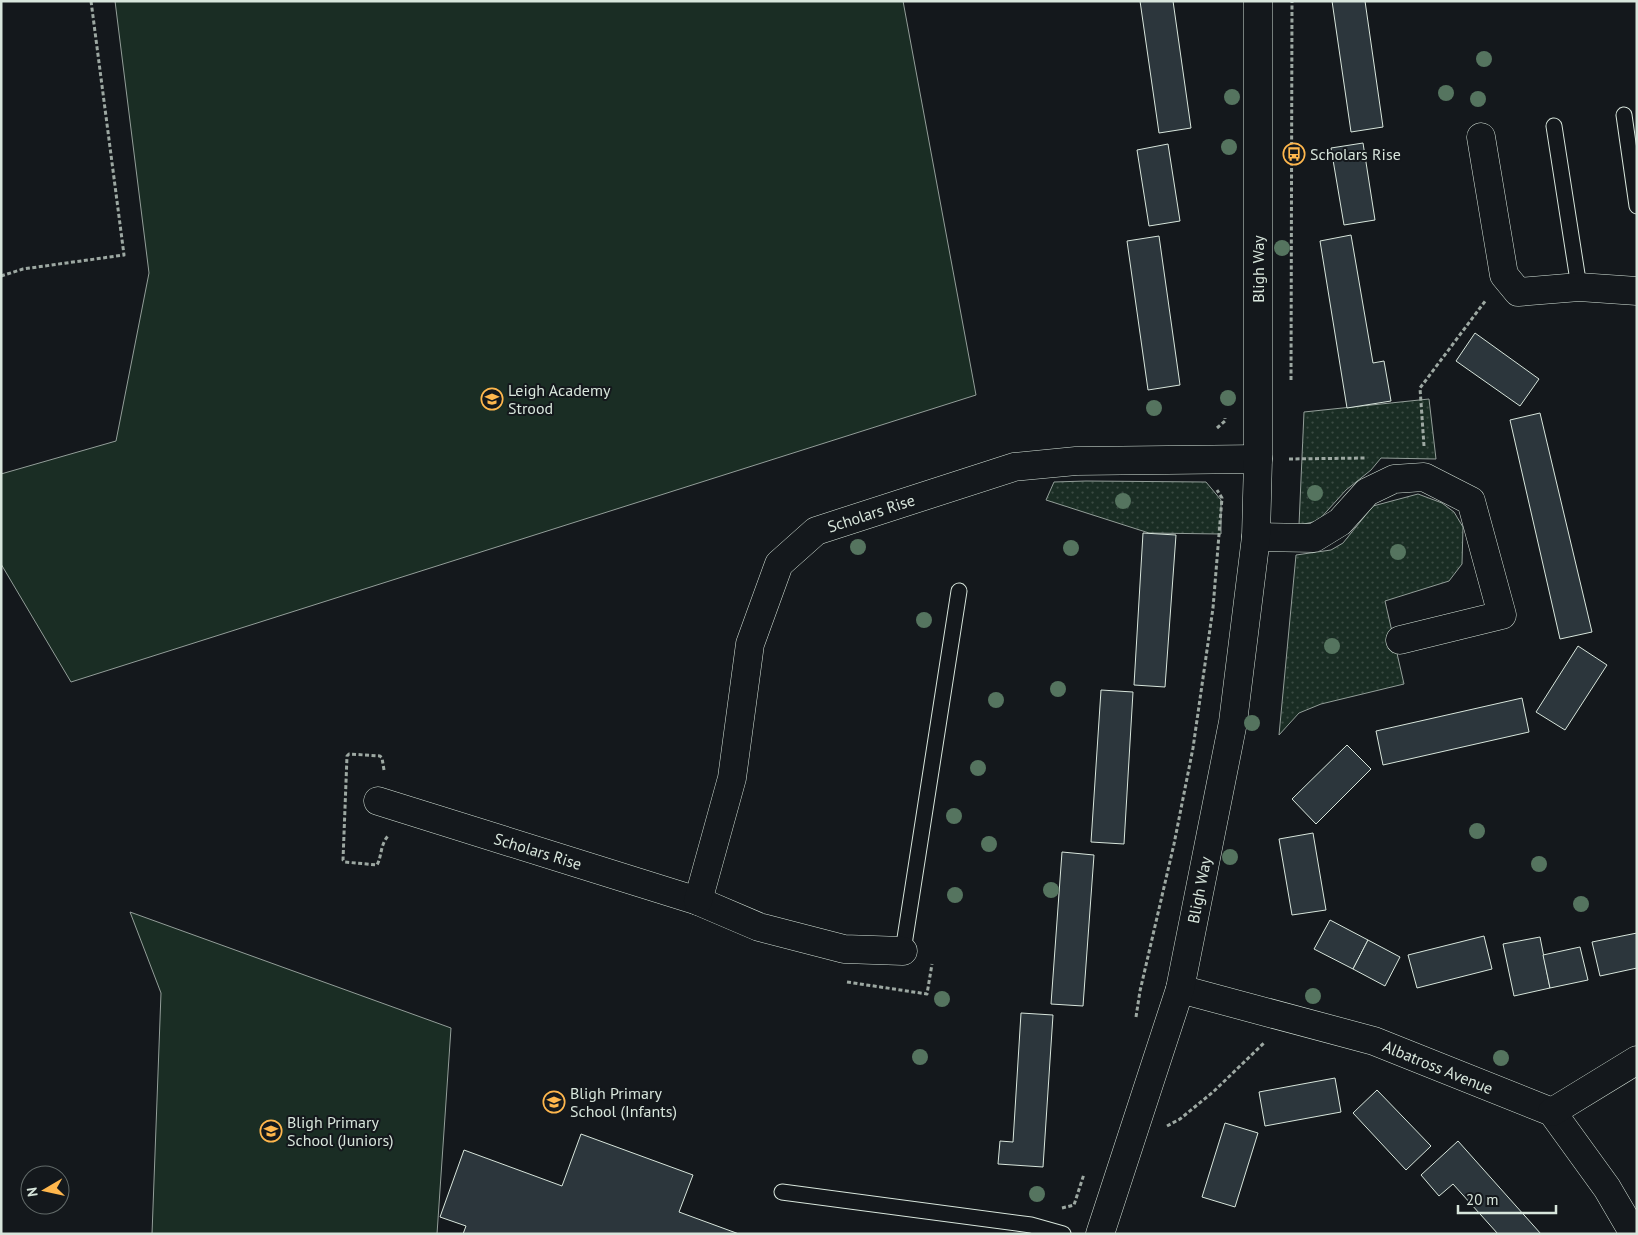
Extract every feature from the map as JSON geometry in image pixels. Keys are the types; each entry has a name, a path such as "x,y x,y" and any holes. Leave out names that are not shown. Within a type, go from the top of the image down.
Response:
{"street":[{"name":"Bligh Way","path":"1100,1234 1180,989 1233,722 1256,537 1258,459 1258,1"},
{"path":"1481,137 1504,275 1518,292 1579,287 1637,291"},
{"name":"Scholars Rise","path":"698,901 732,778 750,644 780,564 816,531 1014,467 1076,461 1258,459"},
{"path":"1256,537 1314,538 1340,522 1367,492 1394,479 1424,477 1471,501 1502,615 1400,640"},
{"name":"Scholars Rise","path":"378,801 698,901 759,927 844,949 904,950"},
{"name":"Albatross Avenue","path":"1180,989 1374,1041 1552,1112"},
{"path":"1634,1234 1607,1188 1552,1112 1637,1060"}],"lane":[{"path":"1624,115 1637,206"},
{"path":"1554,126 1579,287"},
{"path":"904,950 959,591"},
{"path":"782,1192 1031,1225 1063,1234"}],"path":[{"path":"1,276 23,269 124,255 91,1"},
{"path":"1291,381 1292,1"},
{"path":"1424,447 1420,388 1488,297"},
{"path":"1212,433 1225,421 1226,414"},
{"path":"1289,450 1289,467"},
{"path":"1289,459 1372,458"},
{"path":"1135,1023 1140,991 1174,844 1203,685 1213,608 1222,498 1214,486"},
{"path":"384,772 381,757 349,754 347,756 343,860 345,862 377,865 383,841 394,831"},
{"path":"842,980 926,994 931,961"},
{"path":"1168,1119 1166,1127 1180,1119 1212,1092 1265,1042"},
{"path":"1048,1230 1055,1210 1074,1205 1087,1167"}],"green space":[{"name":"Leigh Academy Strood","path":"115,1 903,1 976,395 71,682 1,564 1,474 116,441 149,273"},
{"path":"1429,399 1436,459 1381,458 1371,470 1346,490 1318,521 1299,525 1304,412"},
{"path":"1054,482 1206,482 1221,500 1221,534 1149,533 1046,500"},
{"path":"1418,494 1442,503 1454,512 1463,527 1462,564 1449,581 1385,601 1404,684 1321,704 1299,713 1279,735 1296,555 1331,550 1343,543 1373,506"},
{"name":"Bligh Primary School (Juniors)","path":"130,912 451,1028 437,1234 152,1234 161,993"}],"building":[{"path":"1140,1 1173,1 1191,128 1159,133"},
{"path":"1332,1 1365,1 1383,127 1351,132"},
{"path":"1363,143 1375,220 1344,225 1331,148"},
{"path":"1168,144 1180,221 1149,226 1137,150"},
{"path":"1351,235 1373,363 1384,361 1391,401 1347,408 1320,241"},
{"path":"1159,236 1180,385 1148,390 1127,241"},
{"path":"1475,333 1539,379 1520,406 1456,361"},
{"path":"1540,413 1592,632 1560,639 1510,420"},
{"path":"1143,533 1176,535 1165,687 1134,685"},
{"path":"1578,646 1607,665 1565,730 1536,712"},
{"path":"1101,690 1133,692 1124,844 1091,842"},
{"path":"1522,698 1529,732 1383,765 1376,731"},
{"path":"1347,745 1371,769 1316,824 1292,799"},
{"path":"1313,833 1326,910 1292,915 1279,839"},
{"path":"1062,852 1094,855 1083,1006 1051,1004"},
{"path":"1330,920 1368,940 1353,969 1314,949"},
{"path":"1637,933 1637,968 1600,976 1592,942"},
{"path":"1484,936 1492,969 1417,988 1408,955"},
{"path":"1540,937 1550,988 1514,996 1503,944"},
{"path":"1368,940 1400,957 1385,986 1353,969"},
{"path":"1580,947 1588,980 1550,988 1543,955"},
{"path":"1021,1013 1053,1015 1043,1167 998,1164 1000,1141 1013,1142"},
{"path":"1335,1078 1341,1112 1265,1126 1259,1092"},
{"path":"1377,1090 1431,1146 1406,1170 1353,1113"},
{"path":"1225,1123 1258,1133 1235,1207 1202,1197"},
{"path":"581,1134 693,1175 679,1212 739,1234 463,1234 466,1226 440,1217 464,1150 562,1186"},
{"path":"1458,1141 1541,1234 1498,1234 1453,1184 1439,1196 1421,1175"}],"place":[{"name":"Scholars Rise","path":"1294,154"},
{"name":"Leigh Academy Strood","path":"492,399"},
{"name":"Bligh Primary School (Infants)","path":"554,1102"},
{"name":"Bligh Primary School (Juniors)","path":"271,1131"}]}
